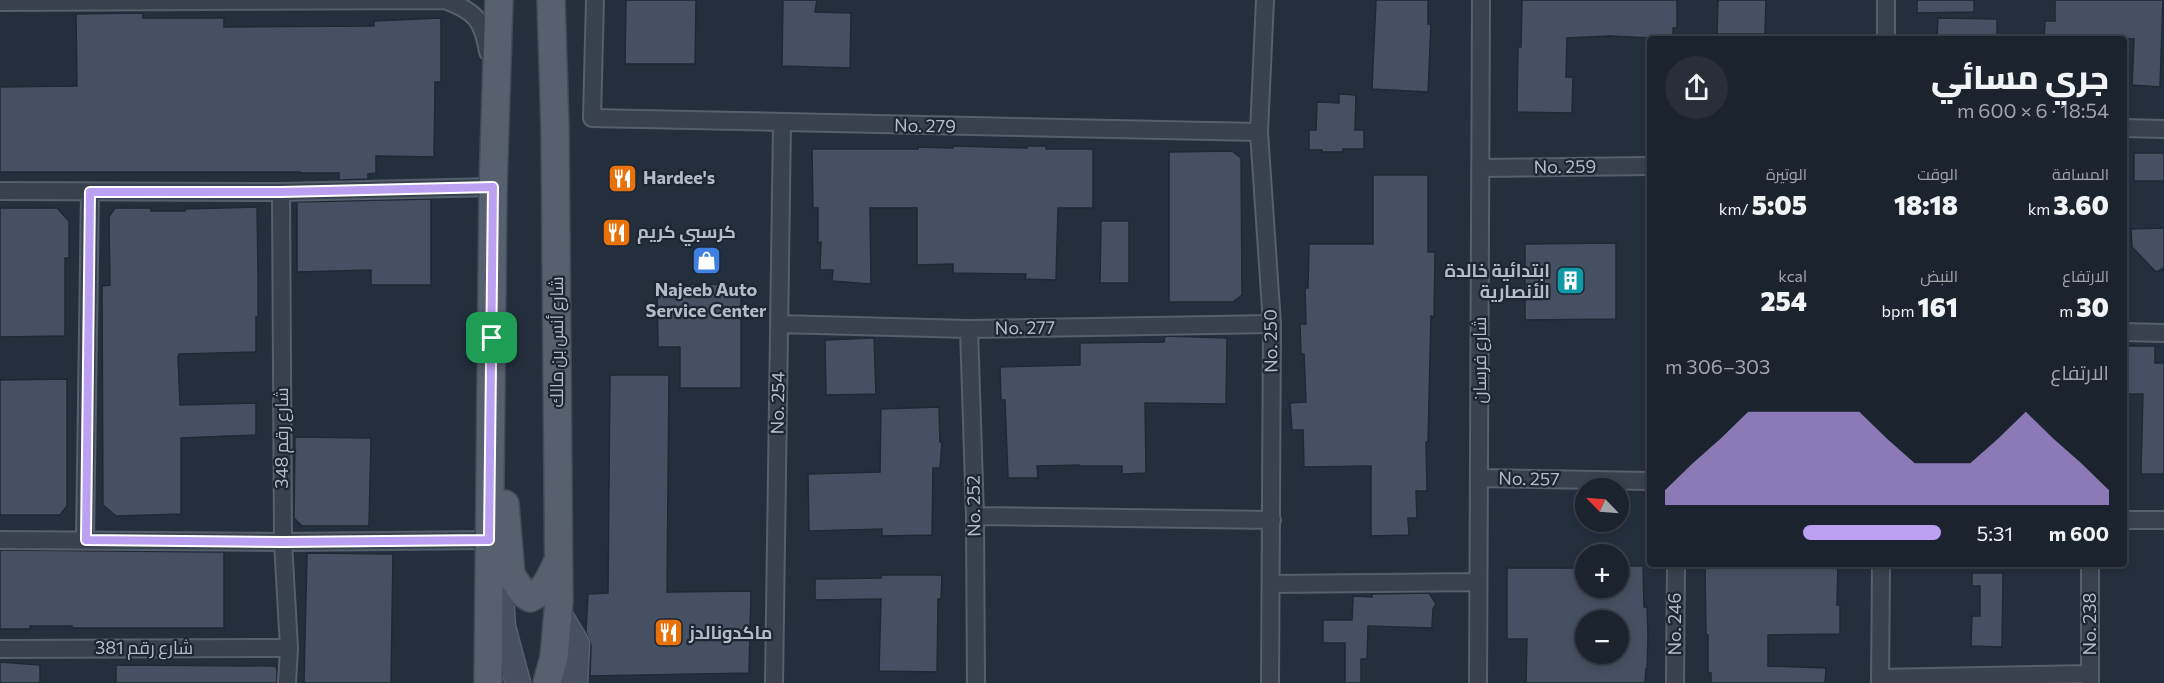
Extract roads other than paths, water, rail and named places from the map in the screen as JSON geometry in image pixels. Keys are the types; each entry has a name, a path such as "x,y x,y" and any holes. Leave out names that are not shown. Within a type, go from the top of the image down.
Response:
{"main road":[{"path":"488,683 493,187 499,0"},
{"name":"شارع أنس بن مالك","path":"547,683 554,657 559,560 556,148 551,0"},
{"path":"492,338 511,575 524,594 531,598 538,595 544,588 559,560"},
{"path":"490,439 503,627 518,683"},
{"path":"558,612 578,644 575,683"}],"street":[{"path":"0,2 445,0 467,8 484,29 496,98"},
{"name":"No. 279","path":"595,0 592,118 1259,132"},
{"name":"No. 250","path":"1265,0 1259,132 1272,324 1270,683"},
{"name":"شارع فرسان","path":"1478,683 1481,0"},
{"path":"1886,0 1886,36"},
{"name":"No. 254","path":"774,683 782,123"},
{"path":"2127,128 2164,129"},
{"name":"No. 259","path":"1480,168 1647,166"},
{"path":"0,191 281,192 493,187"},
{"path":"86,540 90,192"},
{"name":"شارع رقم 348","path":"281,192 283,542 288,648 287,683"},
{"name":"No. 277","path":"779,324 969,329 1272,324"},
{"name":"No. 252","path":"969,329 975,516 976,683"},
{"path":"2127,332 2164,333"},
{"name":"No. 257","path":"1479,478 1647,481"},
{"path":"975,516 1272,520"},
{"path":"2127,520 2164,520"},
{"path":"0,540 283,542 489,540"},
{"name":"No. 246","path":"1675,683 1676,567"},
{"path":"1881,567 1880,681 2090,679"},
{"name":"No. 238","path":"2090,567 2090,679"},
{"path":"1272,584 1478,582"},
{"name":"شارع رقم 381","path":"0,649 288,648"}],"place":[{"name":"Hardee's","path":"622,178"},
{"name":"كرسبي كريم","path":"616,232"},
{"name":"Najeeb Auto Service Center","path":"706,261"},
{"name":"ابتدائية خالدة الأنصارية","path":"1571,281"},
{"name":"ماكدونالدز","path":"668,633"}]}
